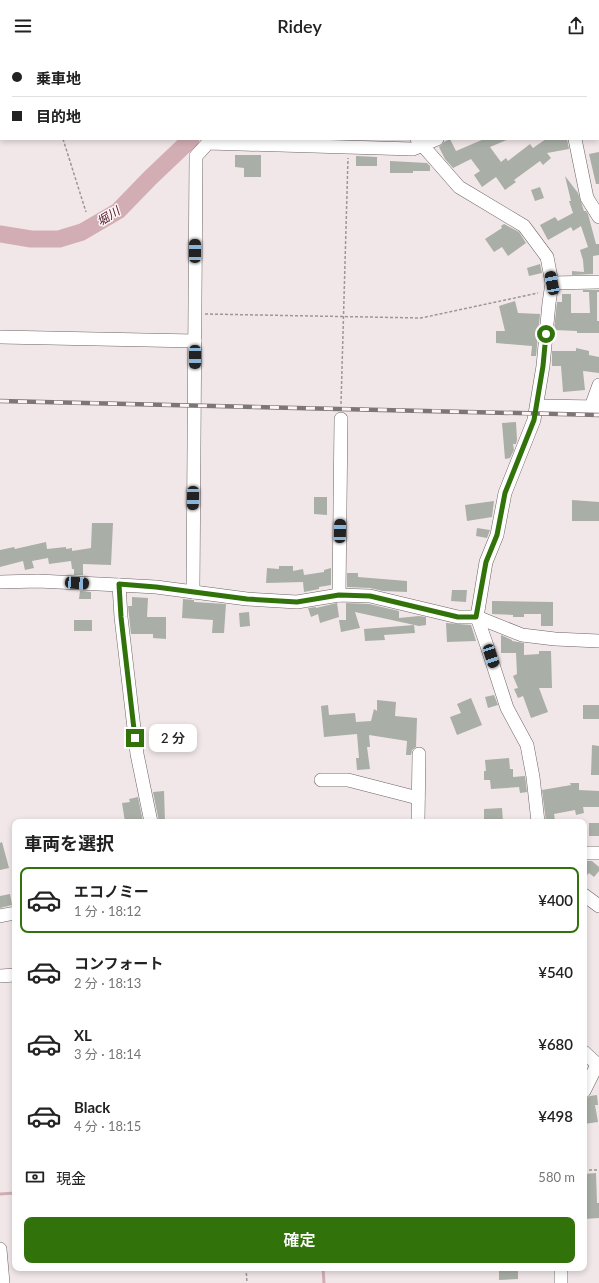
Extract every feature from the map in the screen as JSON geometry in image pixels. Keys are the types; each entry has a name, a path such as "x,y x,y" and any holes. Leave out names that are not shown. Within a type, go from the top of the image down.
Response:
{"street":[{"path":"192,592 196,156 208,143 413,149 419,142 431,140"},
{"path":"575,140 587,198 599,217"},
{"path":"419,142 459,187 524,226 547,257 552,287 537,406 534,420 505,493 497,535 486,562 476,617 507,708 527,745 533,777 538,819"},
{"path":"552,287 599,282"},
{"path":"0,337 195,341"},
{"path":"537,406 595,407 599,385"},
{"path":"339,595 341,419"},
{"path":"0,582 38,580 119,584 156,587 247,599 297,602 339,595 370,596 458,617 476,617 522,635 599,642"},
{"path":"119,584 121,617 137,754 149,819"},
{"path":"418,819 419,754"},
{"path":"322,780 348,780 418,798"},
{"path":"587,853 599,853"},
{"path":"587,897 599,906"},
{"path":"0,916 12,914"},
{"path":"0,976 12,975"},
{"path":"587,1055 598,1066 587,1086"},
{"path":"0,1249 3,1283"},
{"path":"560,1271 561,1283"}],"path":[{"path":"64,140 86,212"},
{"path":"341,404 348,148"},
{"path":"195,313 421,318 552,287"},
{"path":"587,1170 599,1170"},
{"path":"246,1271 247,1283"}],"building":[{"path":"450,140 456,151 482,140 507,140 490,147 501,162 506,158 508,161 530,144 533,148 545,140 567,140 569,149 547,153 551,158 543,165 540,161 514,180 516,182 505,190 496,177 482,187 474,175 480,171 471,159 453,168 445,159 439,147 444,142"},
{"path":"599,152 599,184 596,184 589,154"},
{"path":"235,155 261,155 261,177 244,177 244,168 235,167"},
{"path":"356,156 377,157 377,166 356,166"},
{"path":"390,161 427,163 430,166 430,171 390,173"},
{"path":"565,176 578,193 584,211 588,214 596,244 599,244 599,255 593,256 593,274 572,275 572,271 584,272 580,250 588,247 581,226 573,231 571,227 548,240 540,225 555,217 558,221 573,213 569,201 571,201"},
{"path":"540,187 544,198 535,201 531,190"},
{"path":"504,224 519,232 526,243 508,256 502,247 494,252 485,239 502,228 501,226"},
{"path":"540,264 542,273 529,276 527,268"},
{"path":"583,290 599,290 599,292 597,292 597,321 599,321 599,333 577,333 577,331 554,330 557,302 562,302 562,294 571,294 571,313 590,313 589,292 583,292"},
{"path":"515,301 518,313 540,314 536,356 531,356 532,346 496,343 496,331 505,331 499,306"},
{"path":"576,348 589,351 589,355 599,357 599,373 583,371 585,390 563,392 561,366 552,366 552,351 576,351"},
{"path":"516,422 516,444 513,444 514,450 510,458 505,459 502,423"},
{"path":"314,497 327,497 327,515 314,514"},
{"path":"572,500 599,502 599,521 572,521"},
{"path":"494,501 492,517 467,521 465,505"},
{"path":"92,523 113,523 111,565 83,564 83,575 74,575 74,569 72,569 71,561 49,564 48,558 32,561 34,568 25,570 23,561 0,567 0,550 14,547 15,549 46,542 47,549 66,547 66,549 72,548 72,551 91,548"},
{"path":"477,528 490,530 487,538 476,536"},
{"path":"279,566 293,566 293,571 303,569 304,575 324,572 324,570 331,568 331,585 304,592 303,582 266,583 267,568 279,569"},
{"path":"347,573 358,573 358,577 407,581 407,592 347,587"},
{"path":"452,590 467,590 466,602 451,601"},
{"path":"80,591 91,592 91,599 79,599"},
{"path":"132,597 148,598 147,617 166,617 166,639 153,638 153,634 131,634 128,606 132,606"},
{"path":"183,599 194,600 194,602 226,604 224,633 212,633 213,620 182,618"},
{"path":"492,601 553,602 553,626 541,626 541,614 524,614 524,617 513,617 513,615 492,614"},
{"path":"337,603 339,617 320,623 318,614 311,617 308,608 316,608"},
{"path":"346,603 369,604 399,611 399,618 419,616 426,617 426,625 419,626 355,612 360,628 341,632 339,620 346,620"},
{"path":"249,612 250,626 240,627 239,613"},
{"path":"74,620 92,620 92,631 74,631"},
{"path":"446,623 471,625 476,641 447,642"},
{"path":"414,625 415,633 384,635 385,640 365,641 364,629"},
{"path":"501,635 512,641 524,643 524,655 539,654 539,651 551,651 552,688 539,688 548,712 531,718 523,696 518,698 514,689 518,688 513,676 517,674 516,653 501,653"},
{"path":"494,695 498,705 488,708 485,697"},
{"path":"471,698 482,725 457,735 450,717 461,713 457,704"},
{"path":"377,700 396,702 395,716 417,718 416,747 412,750 411,755 406,755 407,741 369,735 370,747 367,747 370,769 357,770 356,758 359,758 357,734 324,737 321,706 328,705 329,715 355,713 356,722 371,721 374,709 377,711"},
{"path":"583,705 599,705 599,719 583,719"},
{"path":"592,745 599,746 599,775 591,775"},
{"path":"509,758 510,769 513,769 513,777 525,776 527,792 520,793 519,787 491,789 490,780 484,780 484,771 486,771 485,760"},
{"path":"570,783 579,783 579,790 599,791 599,807 583,807 584,813 576,815 575,810 554,814 555,819 546,819 542,790 571,785"},
{"path":"164,791 165,819 158,819 153,792"},
{"path":"138,797 142,819 125,819 122,803 130,802 129,799"},
{"path":"502,808 503,819 484,819 484,809"},
{"path":"589,823 599,823 599,836 589,836"},
{"path":"2,842 9,868 0,870 0,843"},
{"path":"587,861 592,861 599,867 599,871 594,877 589,873 587,875"},
{"path":"10,894 12,905 0,908 0,896"},
{"path":"597,1095 598,1105 595,1105 598,1122 587,1124 587,1098"},
{"path":"596,1173 599,1218 587,1219 587,1174"},
{"path":"499,1271 518,1271 518,1279 499,1280"}],"waterway":[{"name":"堀川","path":"0,234 31,239 59,239 82,232 118,211 190,140"},
{"path":"0,1194 12,1193"},
{"path":"323,1271 324,1283"}],"railway":[{"path":"0,401 599,415"}],"route":[{"path":"135,738 121,617 119,584 156,587 247,599 297,602 339,595 370,596 458,617 476,617 480,603 486,562 497,535 505,493 534,420 543,366 546,334"}]}
